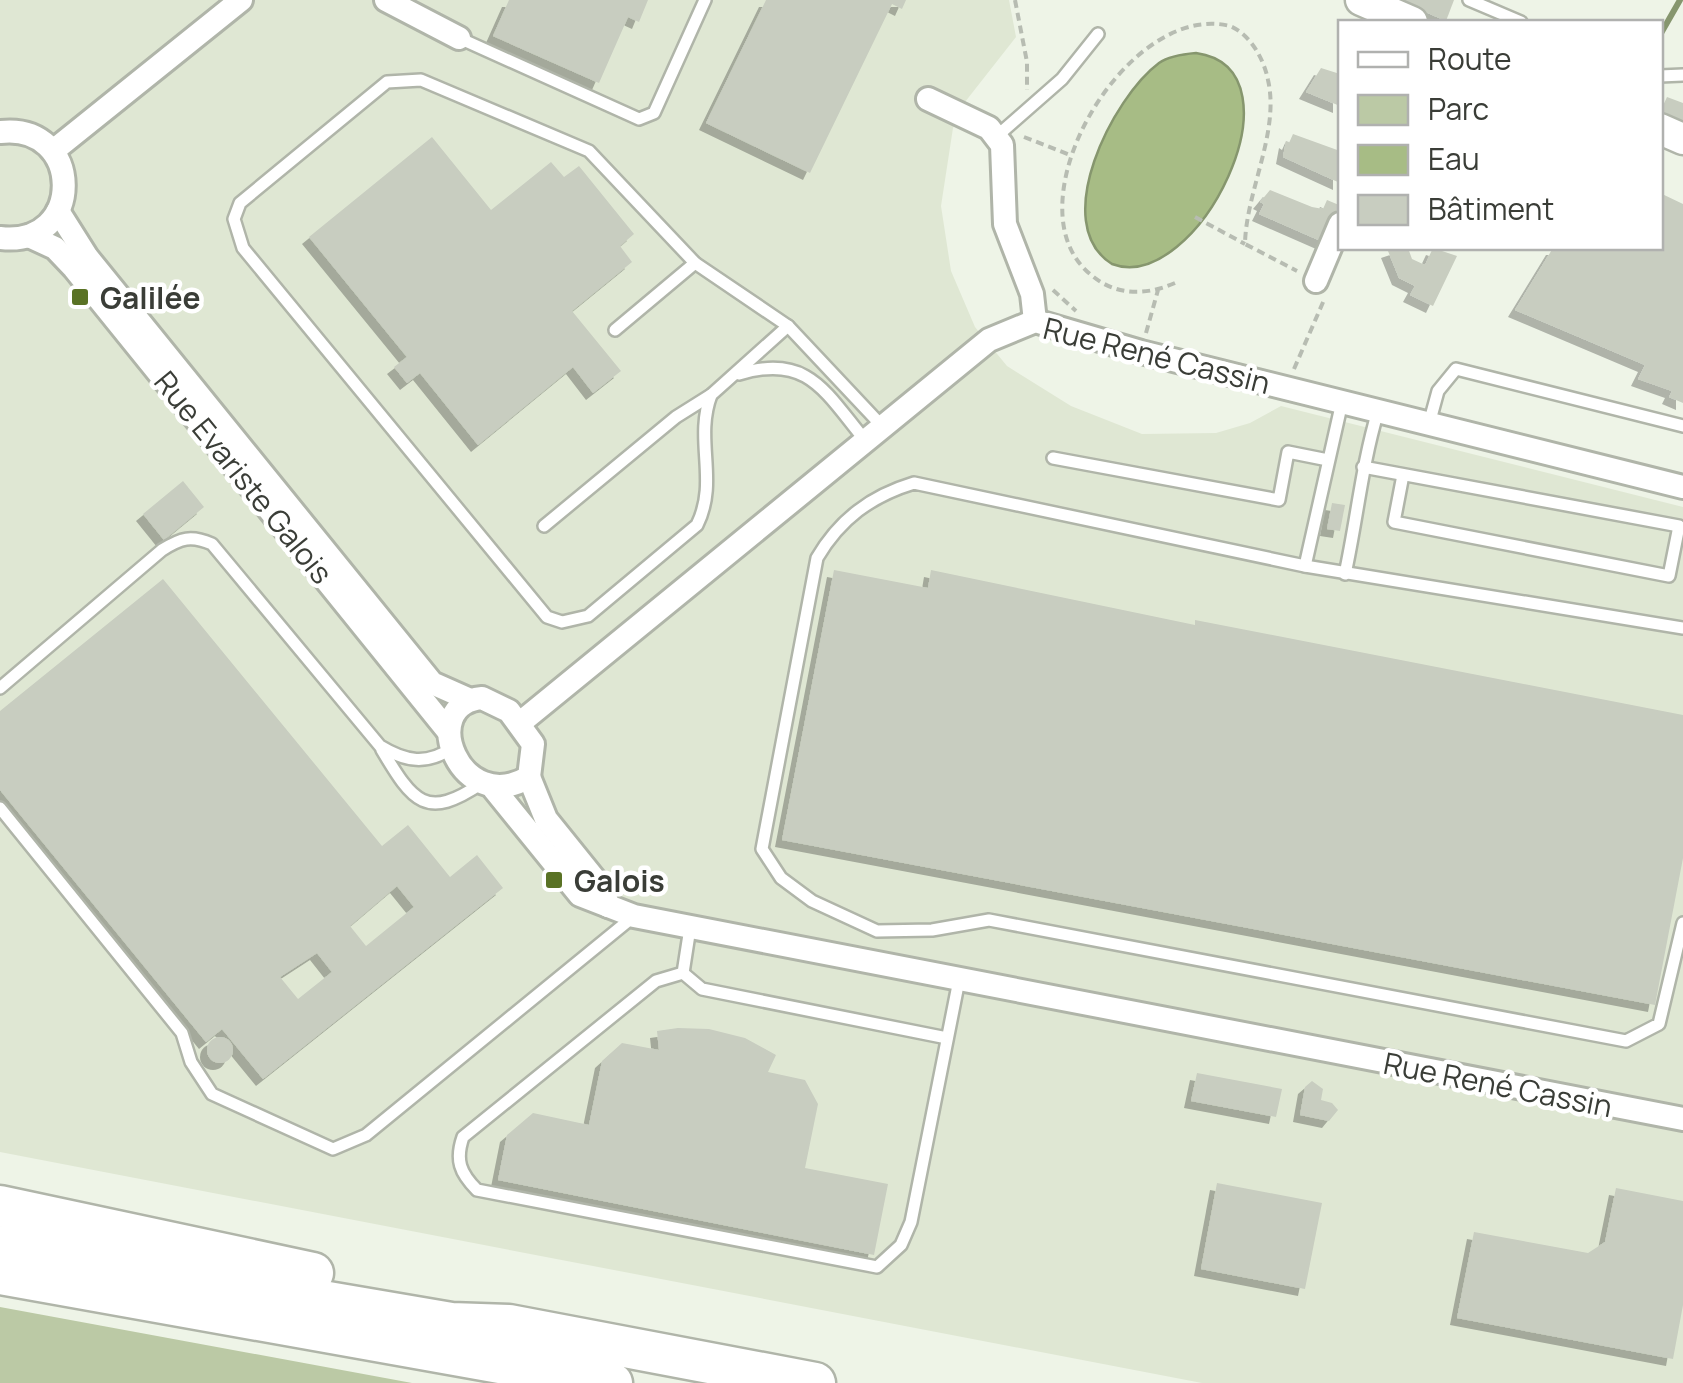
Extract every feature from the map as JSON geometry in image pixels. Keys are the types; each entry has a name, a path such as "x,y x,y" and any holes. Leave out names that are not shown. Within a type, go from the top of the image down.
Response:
{"highway":[{"path":"0,1206 454,1303 509,1325"},
{"path":"0,1246 451,1323 509,1325 815,1383"},
{"path":"0,1274 612,1383"}],"street":[{"path":"52,150 241,0"},
{"path":"386,0 460,38"},
{"path":"1362,0 1407,20"},
{"path":"928,99 997,136 1006,156 1005,224 1032,294 1035,321"},
{"path":"0,238 29,236 58,212 65,180 52,150 30,134 1,125"},
{"name":"Rue Evariste Galois","path":"58,212 87,256 425,674 448,692 496,702 520,723"},
{"path":"1316,281 1338,229"},
{"name":"Rue Evariste Galois","path":"29,236 55,248 74,268 450,739 469,774 488,786 580,895 608,906"},
{"name":"Rue René Cassin","path":"520,723 989,340 1035,321 1683,487"},
{"path":"450,739 458,707 468,699"},
{"path":"520,723 535,755 529,778 536,802 604,890 608,906"},
{"path":"488,786 506,789 529,778"},
{"name":"Rue René Cassin","path":"608,906 690,928 1683,1120"}],"lane":[{"path":"460,38 639,119 654,113 705,0"},
{"path":"1469,0 1516,20"},
{"path":"997,136 1062,79 1098,34"},
{"path":"711,395 702,418 708,505 698,525 588,616 562,622 535,606 243,248 234,219 250,192 376,89 403,78 421,80 589,151 695,263 788,326 874,433"},
{"path":"615,330 695,263"},
{"path":"544,526 676,417 711,395 788,326"},
{"path":"735,375 766,365 804,371 874,433"},
{"path":"1429,424 1438,391 1456,368 1683,426"},
{"path":"1305,566 1342,402"},
{"path":"1345,574 1363,489 1363,467 1378,411"},
{"path":"1053,458 1279,500 1288,452 1328,460"},
{"path":"1363,467 1678,526 1669,576 1394,522 1403,475"},
{"path":"1683,628 1345,574 914,483 882,493 832,532 817,558 762,850 781,878 812,902 877,931 932,930 989,920 1626,1041 1660,1024 1683,923"},
{"path":"0,688 162,550 181,538 196,537 212,544 380,746 404,787 421,802 439,806 488,786"},
{"path":"380,746 397,756 434,760 450,739"},
{"path":"0,808 182,1033 191,1062 212,1094 246,1113 333,1148 366,1135 634,916"},
{"path":"683,973 690,928"},
{"path":"683,973 702,989 947,1038"},
{"path":"683,973 656,981 463,1137 458,1154 461,1172 477,1190 877,1267 901,1245 910,1222 958,980"}],"path":[{"path":"1014,0 1026,62 1023,147"},
{"path":"1175,283 1158,290 1108,287 1081,266 1072,252 1062,216 1070,154 1098,94 1122,63 1156,34 1184,20 1212,18 1239,30 1258,52 1269,82 1267,130 1246,210 1245,244"},
{"path":"1024,136 1070,154"},
{"path":"1195,217 1316,281 1326,296 1287,388"},
{"path":"1049,287 1083,317"},
{"path":"1145,337 1158,290"}],"shaded area":[{"path":"0,0 1009,0 1016,37 965,102 953,128 941,206 951,271 975,327 1007,366 1071,406 1142,434 1216,433 1250,423 1281,406 1683,507 1683,1383 1202,1383 0,1152"}],"green space":[{"path":"0,1307 412,1383 0,1383"}],"water":[{"path":"1196,53 1228,68 1242,97 1241,135 1228,177 1206,216 1177,247 1145,265 1112,264 1094,245 1086,220 1094,161 1123,103 1141,80 1163,61"}],"building":[{"path":"509,0 648,0 639,22 628,17 599,83 493,36"},
{"path":"766,0 906,0 902,9 892,4 810,173 706,123"},
{"path":"1398,0 1454,0 1444,20"},
{"path":"1321,68 1338,73 1338,105 1306,92"},
{"path":"1667,97 1683,103 1683,122 1663,113"},
{"path":"1293,134 1338,150 1338,182 1283,157 1286,141 1289,143"},
{"path":"432,137 491,210 551,162 564,177 579,166 634,234 620,246 632,262 572,311 621,371 593,393 573,367 478,445 420,373 407,383 394,367 407,357 309,237"},
{"path":"1270,190 1312,207 1323,209 1327,200 1338,207 1323,242 1259,214 1264,204 1260,202"},
{"path":"1663,194 1683,204 1683,403 1669,397 1672,391 1638,379 1645,365 1515,310 1552,250 1663,250"},
{"path":"1409,250 1412,259 1425,265 1432,250 1457,256 1433,306 1410,295 1415,286 1399,278 1388,251"},
{"path":"183,481 204,507 164,540 143,514"},
{"path":"1332,503 1345,505 1340,531 1327,529"},
{"path":"834,570 928,588 931,570 1195,625 1195,620 1683,715 1683,858 1655,1005 782,840"},
{"path":"163,579 382,846 408,825 450,877 477,855 503,888 263,1079 222,1029 206,1042 0,790 0,711","holes":["397,886 414,907 366,946 350,926","317,953 332,972 298,999 280,977"]},
{"path":"709,1029 745,1038 776,1055 768,1072 805,1080 818,1104 805,1168 888,1184 874,1255 498,1180 507,1135 533,1113 589,1125 602,1061 622,1043 659,1050 657,1031"},
{"path":"220,1037 229,1041 233,1050 229,1059 220,1063 211,1059 207,1050 211,1041"},
{"path":"1197,1073 1282,1089 1276,1117 1191,1101"},
{"path":"1312,1081 1323,1089 1321,1100 1338,1110 1329,1121 1300,1115 1305,1087"},
{"path":"1217,1183 1322,1203 1305,1289 1201,1269"},
{"path":"1616,1188 1683,1201 1683,1305 1673,1359 1457,1318 1474,1232 1588,1253 1605,1242"}],"waterway":[{"path":"1663,30 1680,0"}],"place":[{"name":"Galilée","path":"80,297"},
{"name":"Galois","path":"554,880"}]}
